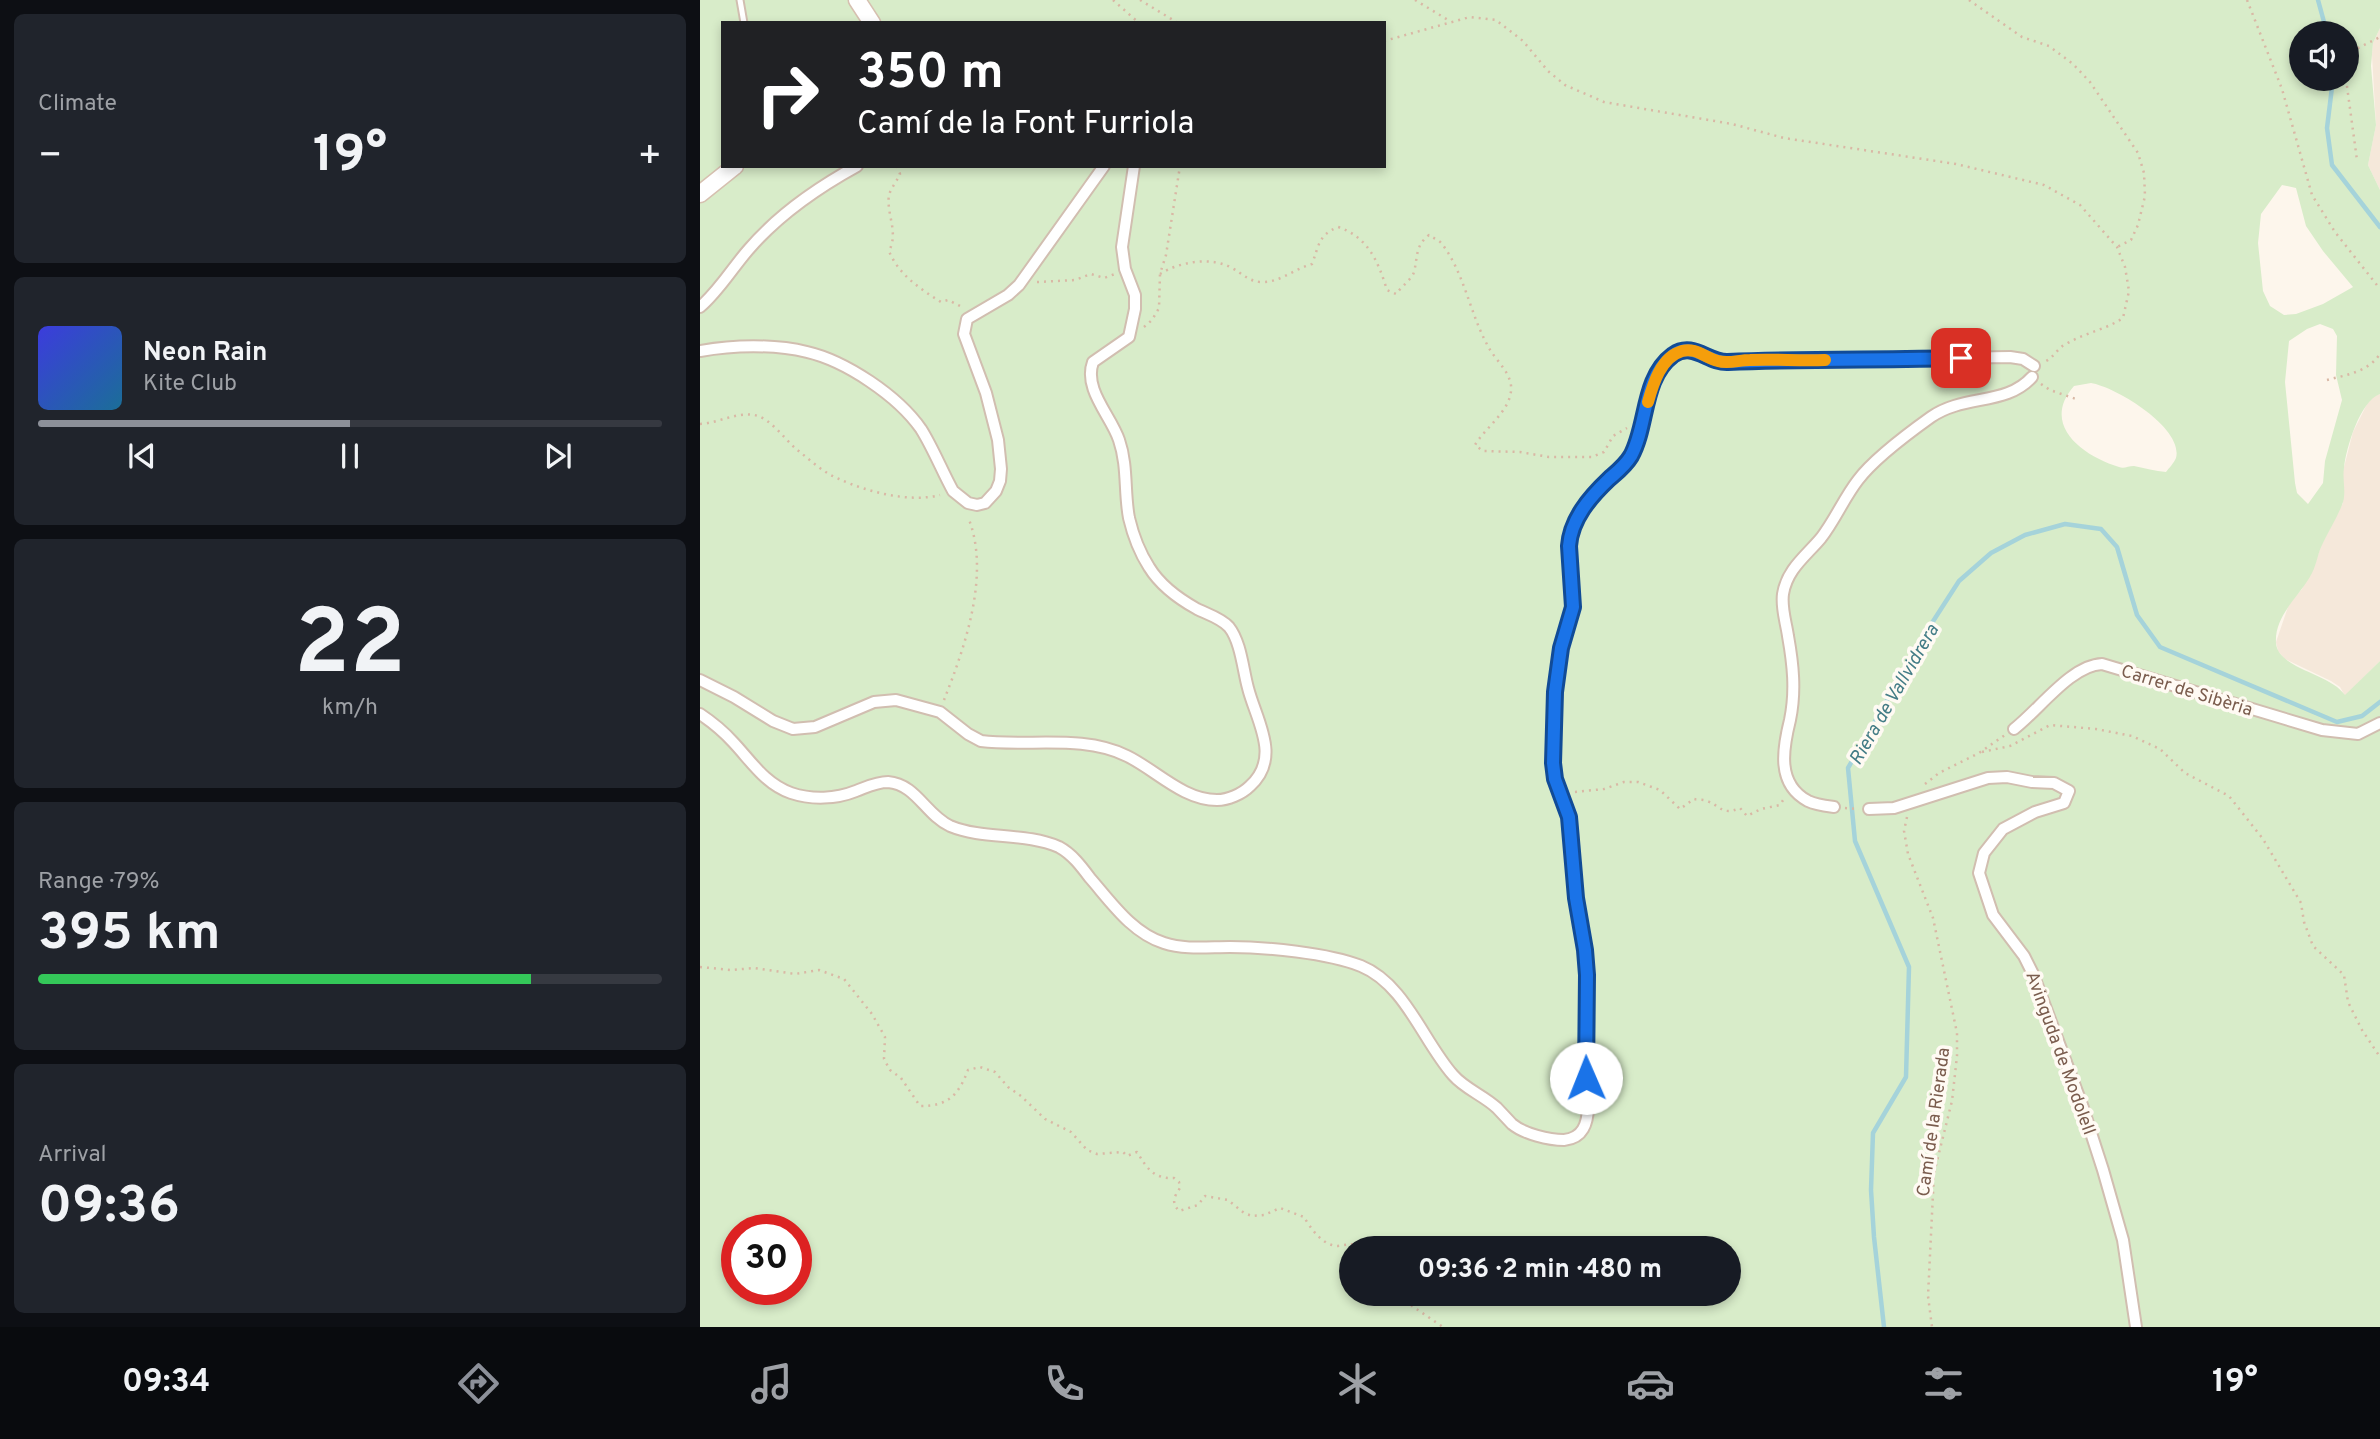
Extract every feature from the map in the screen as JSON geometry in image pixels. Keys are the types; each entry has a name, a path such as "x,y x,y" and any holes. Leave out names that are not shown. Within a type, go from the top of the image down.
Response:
{"main road":[{"path":"857,0 871,21"},
{"path":"700,194 732,168"}],"street":[{"path":"700,307 751,246 783,215 819,187 853,168"},
{"path":"700,351 721,347 793,349 810,353 847,369 896,401 920,429 956,494 976,505 985,503 996,491 1000,481 1000,458 986,393 964,334 967,319 1008,295 1019,285 1103,168"},
{"path":"700,680 772,721 793,729 815,727 882,700 914,703 940,712 981,741 1082,745 1115,751 1190,794 1208,799 1219,800 1239,794 1254,782 1262,771 1267,751 1266,742 1234,636 1223,622 1176,596 1151,569 1134,535 1129,518 1123,454 1118,436 1101,406 1091,367 1098,357 1129,337 1135,295 1125,270 1122,247 1134,168"},
{"path":"700,713 725,734 759,772 774,785 791,793 838,797 877,783 891,782 908,789 934,816 957,828 1039,842 1062,849 1076,860 1131,923 1154,940 1180,947 1284,950 1365,967 1386,982 1395,993 1458,1082 1495,1107 1518,1128 1563,1140 1578,1135 1586,1122 1587,1110 1584,1063 1587,975 1583,931 1576,898 1572,833 1553,763 1555,692 1561,648 1573,607 1570,536 1590,499 1631,456 1659,371 1675,354 1683,350 1692,350 1727,362 2010,357 2023,359 2033,372 2022,388 1945,408 1871,466 1859,478 1823,536 1789,574 1783,594 1782,611 1793,662 1794,695 1783,758 1793,785 1810,802 1834,807"},
{"name":"Carrer de Sibèria","path":"2014,729 2075,673 2095,664 2322,730 2358,734 2380,723"},
{"name":"Avinguda de Modolell","path":"1912,802 1989,778 2007,777 2054,783 2069,791 2069,797 2064,803 2035,812 2003,829 1984,853 1979,873 1993,915 2024,956 2033,974 2082,1105 2123,1240 2136,1327"},
{"path":"1869,810 1889,809 1912,802"}],"lane":[{"path":"740,0 744,21"}],"path":[{"path":"1112,0 1137,21"},
{"path":"1140,0 1175,21"},
{"path":"1415,0 1449,22"},
{"path":"1969,0 2022,37 2049,47 2073,64 2090,82 2138,153 2144,173 2145,196 2138,225 2131,240 2117,247"},
{"path":"2247,0 2282,89 2312,195 2347,250 2380,289"},
{"path":"1386,40 1470,17 1496,20 1522,41 1548,72 1565,85 1604,102 1732,124 1784,138 1956,164 2044,185 2080,205 2117,247 2125,268 2129,291 2123,318 2064,344 2033,372 2050,390 2076,400"},
{"path":"2359,48 2380,37"},
{"path":"2348,91 2357,160"},
{"path":"898,168 900,174 891,190 888,209 894,239 889,251 895,265 921,290 941,302 948,300 961,307 975,306 981,310"},
{"path":"1129,337 1146,326 1158,308 1160,274 1166,255 1180,168"},
{"path":"1160,274 1174,265 1217,261 1246,278 1275,281 1312,264 1320,240 1326,232 1338,227 1351,231 1364,241 1381,270 1387,290 1396,294 1413,275 1416,252 1421,242 1429,235 1441,241 1459,273 1463,290 1489,349 1502,365 1509,380 1511,391 1503,410 1475,445 1483,451 1520,452 1549,457 1592,457 1604,452 1614,436 1644,417"},
{"path":"1019,285 1049,280 1075,280 1091,274 1104,278 1125,270"},
{"path":"2327,380 2357,372 2376,360 2380,354"},
{"path":"700,424 713,424 745,414 760,417 812,463 840,480 904,497 930,498 956,494 973,530 975,599 959,662 940,712"},
{"path":"1979,752 2010,746 2050,724 2096,729 2132,736 2160,749 2185,773 2230,796 2263,839 2301,903 2304,922 2313,946 2344,975 2348,1002 2380,1057"},
{"path":"1912,802 1928,780 2014,729"},
{"path":"1560,793 1604,789 1624,782 1638,782 1660,790 1680,809 1694,799 1707,801 1718,809 1731,812 1740,808 1747,816 1780,804 1793,785"},
{"name":"Camí de la Rierada","path":"1912,802 1904,831 1908,853 1933,918 1956,1032 1957,1056 1952,1101 1934,1173 1928,1296 1933,1327"},
{"path":"1834,807 1869,810"},
{"path":"700,967 731,970 754,968 795,974 819,970 844,979 872,1014 885,1037 884,1059 890,1070 901,1078 920,1106 937,1106 953,1097 968,1070 980,1067 995,1072 1007,1087 1021,1096 1045,1119 1071,1132 1087,1150 1097,1154 1123,1152 1127,1156 1137,1152 1150,1171 1162,1178 1174,1178 1179,1182 1180,1188 1174,1198 1174,1206 1179,1211 1198,1205 1205,1196 1228,1200 1252,1216 1264,1215 1280,1208 1304,1217 1322,1240 1339,1246"},
{"path":"1412,1306 1443,1327"}],"shaded area":[{"path":"2380,28 2380,190 2368,165 2376,125 2373,43"},
{"path":"2380,394 2380,661 2345,696 2340,687 2331,681 2285,659 2278,651 2276,642 2289,604 2302,589 2343,503 2343,471 2353,432 2367,404"}],"green space":[{"path":"700,0 2380,0 2380,28 2373,43 2371,66 2376,125 2368,165 2380,190 2380,394 2366,406 2355,426 2345,459 2342,505 2321,546 2312,573 2279,623 2276,643 2279,652 2286,659 2328,681 2345,695 2380,661 2380,1327 700,1327","holes":["2282,185 2296,188 2306,226 2353,287 2323,304 2296,314 2284,315 2270,306 2263,291 2258,243 2261,214","2320,324 2333,329 2337,336 2336,375 2342,400 2325,461 2323,483 2308,504 2297,493 2295,483 2285,382 2289,341","2091,383 2131,401 2170,434 2176,446 2176,458 2166,472 2134,466 2121,468 2092,455 2070,437 2062,414 2065,400 2074,386"]}],"waterway":[{"name":"Riera de Vallvidrera","path":"2318,0 2324,21"},
{"name":"Riera de Vallvidrera","path":"2332,91 2327,128 2332,165 2380,227"},
{"name":"Riera de Vallvidrera","path":"1884,1327 1871,1190 1873,1133 1906,1077 1909,967 1855,841 1848,768 1959,581 1991,553 2025,535 2065,524 2101,529 2117,547 2137,615 2160,647 2337,722 2362,716 2380,702"}],"slow traffic":[{"path":"1648,402 1659,371 1675,354 1683,350 1692,350 1727,362 1825,360"}],"route":[{"path":"1586,1078 1585,950 1576,898 1572,833 1555,779 1553,763 1555,692 1565,629 1573,607 1569,546 1576,521 1590,499 1631,456 1659,371 1675,354 1683,350 1692,350 1727,362 1961,358"}]}
